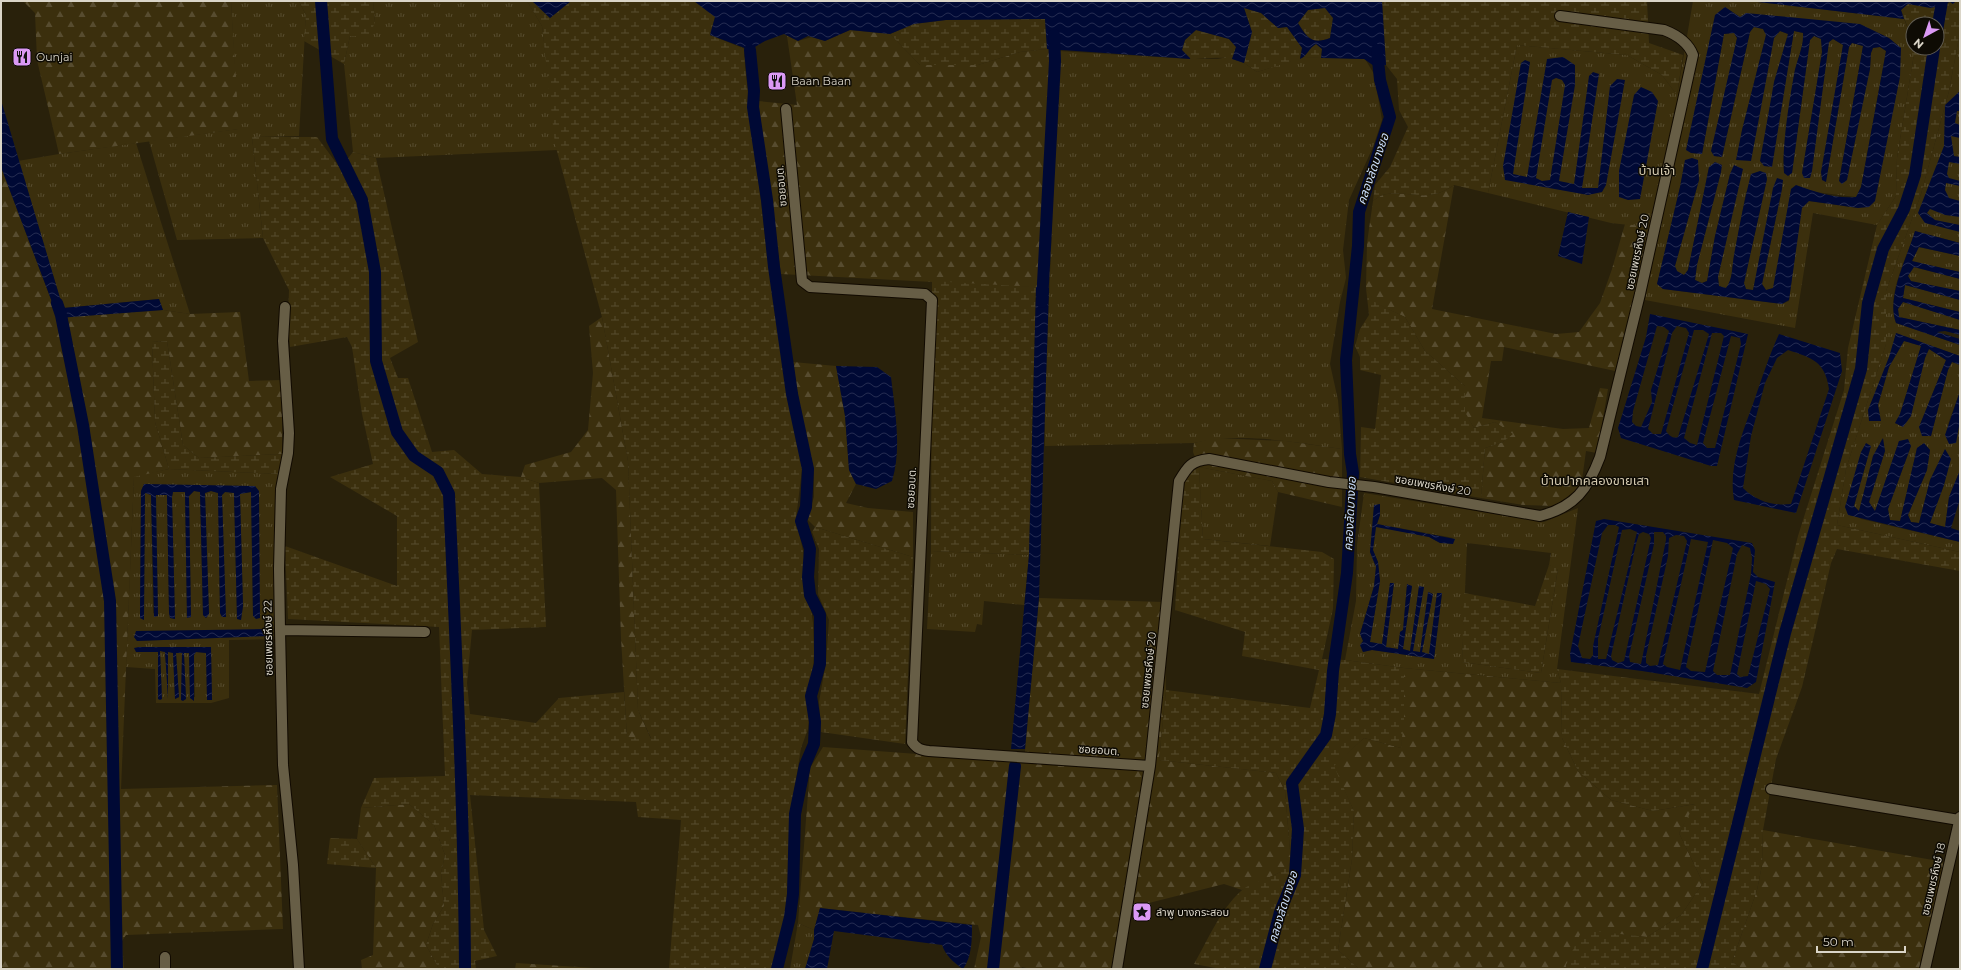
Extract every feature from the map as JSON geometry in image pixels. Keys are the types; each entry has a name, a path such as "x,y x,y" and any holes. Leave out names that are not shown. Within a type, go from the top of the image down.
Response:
{"street":[{"name":"ซอยเพชรหึงษ์ 20","path":"1116,969 1150,766 1179,481 1188,467 1197,460 1209,459 1329,482 1374,486 1540,516 1557,511 1577,498 1591,480 1600,457 1640,294 1692,56 1690,47 1674,34 1664,30 1560,16"},
{"name":"ซอยอบต.","path":"786,109 802,281 810,287 924,294 932,300 912,742 915,747 920,750 1150,766"},
{"name":"ซอยเพชรหึงษ์ 22","path":"285,307 283,341 289,434 288,453 281,489 278,569 283,765 293,865 299,969"},
{"path":"280,630 426,632"},
{"path":"1771,789 1960,819"},
{"name":"ซอยเพชรหึงษ์ 18","path":"1925,969 1960,819"},
{"path":"164,957 165,969"}],"green space":[{"path":"23,1 231,1 239,129 59,154 37,60 35,13"},
{"path":"231,1 299,1 306,15 299,136 252,137 263,238 177,240 149,141 238,129"},
{"path":"299,1 373,1 375,22 369,37 350,36 344,64 304,41 306,15"},
{"path":"373,1 527,1 542,26 557,150 376,158 353,152 344,64 350,36 375,22"},
{"path":"527,1 532,1 550,18 571,1 694,1 715,17 710,35 745,49 746,76 766,244 802,469 796,519 803,551 813,623 814,653 808,729 801,748 790,817 787,906 774,969 669,969 681,820 638,817 636,802 470,795 484,930 497,956 475,961 476,969 439,969 426,945 433,924 444,906 441,873 445,855 434,825 409,804 361,808 374,778 445,776 439,627 288,619 285,546 397,586 397,516 330,477 373,464 362,414 352,347 347,337 290,347 288,321 289,290 263,238 252,137 317,137 340,168 353,152 376,158 418,342 390,358 398,378 408,378 432,452 454,450 482,474 521,477 539,483 546,627 472,630 467,683 470,714 536,723 559,698 624,692 627,737 651,738 638,710 628,461 602,317 555,144 542,26"},
{"path":"1382,1 1647,1 1649,43 1683,55 1677,95 1662,75 1627,55 1517,45 1488,193 1454,185 1437,194 1385,194 1373,201 1375,185 1390,167 1408,127 1399,110 1397,79 1386,65"},
{"path":"1693,1 1749,1 1904,19 1905,56 1914,56 1897,158 1896,196 1877,225 1813,213 1795,328 1645,300 1656,228 1611,223 1488,193 1517,45 1627,55 1662,75 1677,95","holes":["1725,7 1740,17 1901,47 1858,208 1808,201 1801,208 1789,301 1782,304 1663,289 1657,284 1685,160 1699,180 1675,266 1677,272 1684,275 1688,270 1709,167 1721,172 1697,265 1695,280 1702,283 1707,281 1715,236 1730,174 1731,219 1718,277 1719,286 1726,288 1731,282 1732,267 1746,192 1767,179 1744,283 1746,290 1753,290 1782,189 1762,284 1766,290 1774,288 1792,189 1796,186 1815,192 1856,197 1861,187 1886,51 1880,47 1873,48 1871,53 1870,69 1839,181 1863,46 1852,43 1849,47 1826,182 1836,91 1843,45 1833,39 1829,42 1802,173 1822,52 1821,39 1814,36 1810,40 1792,173 1784,172 1783,161 1794,74 1803,42 1803,33 1794,31 1788,67 1774,82 1788,34 1780,31 1774,38 1737,160 1742,130 1766,35 1763,29 1753,27 1750,32 1722,157 1714,156 1737,38 1734,33 1724,34 1702,154 1691,153"]},
{"path":"1956,1 1960,1 1960,32 1949,91 1921,194 1886,291 1886,344 1846,469 1837,525 1960,552 1960,571 1837,549 1831,563 1802,687 1776,759 1763,830 1762,865 1757,890 1732,962 1743,969 1567,969 1566,965 1582,930 1647,937 1681,915 1703,883 1679,833 1695,804 1653,811 1611,800 1578,771 1562,738 1561,683 1557,669 1759,694 1798,536 1844,390 1848,348 1877,225 1896,196 1897,158 1914,56 1945,56 1945,16 1905,16 1905,20 1901,10 1908,3 1931,8 1950,2 1953,4"},
{"path":"1244,8 1261,13 1278,28 1287,27 1302,48 1300,59 1257,72 1244,63 1252,32"},
{"path":"1325,8 1333,18 1330,38 1319,41 1311,39 1298,23 1308,10"},
{"path":"1045,19 1047,49 1020,52 978,65 920,65 890,34 914,24 946,20"},
{"path":"850,30 890,34 920,65 978,65 1020,52 1047,49 1059,51 1049,288 781,274 758,101 797,105 787,36 798,41 812,37 825,41"},
{"path":"1196,30 1229,39 1236,47 1232,59 1189,59 1182,50 1185,40"},
{"path":"1960,32 1960,243 1915,231 1898,277 1893,301 1893,312 1896,323 1960,345 1960,356 1896,333 1878,406 1889,367 1904,341 1921,346 1900,414 1895,423 1903,427 1929,349 1946,360 1919,427 1931,436 1948,370 1952,362 1960,365 1960,391 1948,424 1956,443 1960,420 1960,470 1949,497 1945,527 1930,523 1944,485 1945,450 1930,480 1919,523 1911,522 1908,515 1927,470 1930,450 1924,443 1917,448 1900,522 1890,520 1888,509 1911,446 1899,441 1875,512 1869,503 1885,451 1882,439 1873,456 1859,511 1854,506 1871,446 1845,507 1861,519 1960,542 1960,552 1837,525 1846,469 1886,344 1886,291 1921,194 1949,91"},
{"path":"1316,44 1322,49 1321,58 1304,57 1311,47"},
{"path":"1059,51 1189,59 1218,59 1227,57 1244,63 1257,72 1304,57 1365,59 1374,74 1382,120 1373,147 1349,200 1343,250 1346,278 1340,302 1330,364 1338,400 1342,449 1287,441 1249,438 1230,438 1194,443 1045,446 1045,400"},
{"path":"136,143 190,314 163,310 159,299 63,308 18,161"},
{"path":"1,167 58,318 163,310 190,314 240,312 249,381 282,380 282,454 199,458 183,445 167,341 152,342 155,422 169,469 134,477 121,789 277,785 283,929 126,935 122,941 124,969 1,969"},
{"path":"1454,185 1432,309 1556,334 1579,332 1600,303 1625,224 1656,228 1615,371 1504,347 1502,361 1491,361 1482,418 1563,429 1589,428 1600,388 1608,389 1597,453 1586,451 1581,487 1554,506 1523,505 1481,498 1485,448 1503,442 1512,434 1495,422 1474,428 1465,413 1465,386 1425,351 1405,317 1375,303 1366,288 1367,243 1373,201 1385,194 1437,194"},
{"path":"1918,247 1960,256 1960,272 1912,262"},
{"path":"1913,267 1960,279 1960,291 1911,282 1908,276"},
{"path":"932,281 1036,287 1029,555 931,551"},
{"path":"1905,285 1960,300 1960,312 1903,298"},
{"path":"1366,288 1376,303 1405,317 1425,351 1465,386 1465,412 1474,428 1495,422 1513,434 1503,442 1485,448 1481,498 1360,477 1361,427 1375,429 1381,375 1360,370 1360,357 1355,346 1360,329 1369,315"},
{"path":"1903,302 1960,320 1960,330 1899,317 1898,309"},
{"path":"602,317 628,461 638,710 651,739 627,738 621,638 616,490 602,478 539,483 521,477 525,465 571,452 588,430 593,373 589,326"},
{"path":"167,341 183,445 199,458 282,454 279,474 169,469 155,422 152,342"},
{"path":"793,362 836,366 845,416 849,470 856,484 846,503 868,508 913,512 913,557 815,527 807,519 814,497 814,470 801,415"},
{"path":"1215,438 1286,441 1342,449 1342,507 1278,492 1272,481 1199,467 1193,452 1194,443"},
{"path":"1199,467 1272,481 1278,492 1270,546 1203,539"},
{"path":"1199,467 1203,539 1322,552 1334,559 1333,609 1322,659 1345,660 1404,668 1404,719 1401,748 1364,738 1334,766 1354,811 1352,859 1338,950 1359,969 1221,969 1194,964 1221,916 1241,891 1253,883 1280,872 1291,862 1285,791 1276,773 1159,760 1166,690 1310,708 1319,670 1242,656 1245,632 1175,610 1183,481 1191,471"},
{"path":"169,469 279,474 276,639 229,640 229,698 211,703 156,703 155,669 126,667 134,476","holes":["144,484 259,491 253,616 251,492 240,494 243,606 241,620 237,619 234,493 225,492 222,495 226,617 222,617 220,613 218,493 211,491 205,493 209,614 206,618 203,615 200,492 194,491 189,496 191,616 187,618 185,492 173,492 172,497 175,619 170,618 169,613 167,494 155,495 158,616 153,613 151,494 145,493 144,620 140,618 141,491","270,636 137,641 134,637","139,647 211,648 212,700 207,699 206,653 196,652 194,655 195,697 190,698 189,653 184,653 186,699 181,700 182,653 176,653 179,697 175,699 173,653 168,651 168,689 165,652 160,651 162,699 158,652"]},
{"path":"1364,493 1544,522 1578,508 1557,669 1561,683 1404,668 1345,660 1356,601 1357,545","holes":["1379,504 1380,515 1377,524 1454,538 1440,543 1429,537 1376,526 1373,550 1378,562 1380,581 1370,642 1382,644 1390,583 1394,583 1386,647 1398,649 1400,632 1403,630 1407,585 1412,587 1403,649 1410,651 1419,586 1424,587 1412,651 1420,652 1429,592 1433,594 1422,652 1429,654 1437,593 1442,593 1434,659 1372,650 1363,652 1360,645 1363,641 1360,634 1374,586 1376,567 1370,552 1374,506","1467,543 1551,553 1549,565 1558,569 1541,673 1462,662"]},
{"path":"815,527 913,557 905,744 821,732 819,702 826,662 829,620 818,594 819,549 812,532"},
{"path":"931,551 1029,555 1024,605 984,601 982,625 977,624 975,632 927,629"},
{"path":"1549,565 1558,568 1541,673 1462,662 1464,593 1535,606"},
{"path":"1039,598 1163,602 1166,690 1159,760 1276,773 1285,791 1291,862 1285,870 1242,890 1224,884 1133,907 1125,941 1114,969 1031,969 1022,967 1021,969 974,969 981,937 978,925 820,908 814,930 798,923 810,768 823,747 1024,762"},
{"path":"1404,668 1561,683 1562,738 1578,771 1611,800 1653,811 1696,804 1679,833 1703,883 1681,915 1647,937 1605,933 1566,965 1567,969 1359,969 1338,950 1352,859 1354,811 1333,766 1364,738 1401,748"},
{"path":"409,804 434,825 445,855 441,873 444,906 433,924 426,945 439,969 362,969 361,960 373,955 376,868 357,839 361,808"},
{"path":"1763,830 1944,862 1921,969 1743,969 1732,962 1757,890 1762,865"},
{"path":"330,838 357,839 376,868 327,864"},
{"path":"798,923 814,930 814,939 805,969 790,969"},
{"path":"516,963 594,968 594,969 515,969"}],"water":[{"path":"532,1 571,1 550,18"},
{"path":"694,1 1382,1 1386,65 1374,66 1364,59 1321,58 1322,49 1316,44 1300,59 1302,48 1287,27 1278,28 1261,13 1244,8 1252,32 1244,63 1232,59 1236,47 1229,39 1196,30 1185,40 1182,50 1191,59 1047,49 1045,19 946,20 914,24 890,34 850,30 825,41 808,36 798,41 784,34 765,41 750,50 710,35 715,17","holes":["1325,8 1333,18 1330,38 1319,41 1311,39 1307,36 1298,23 1308,10"]},
{"path":"1749,1 1956,1 1953,4 1950,2 1931,8 1908,4 1901,10 1904,19"},
{"path":"1725,7 1740,17 1746,13 1860,24 1889,38 1901,48 1900,77 1875,201 1869,207 1858,208 1809,201 1802,208 1789,300 1782,304 1663,289 1657,284 1685,160 1692,158 1698,160 1699,180 1675,266 1677,271 1684,275 1688,270 1709,167 1715,162 1722,165 1721,172 1697,265 1695,280 1702,283 1707,281 1715,236 1730,174 1734,165 1743,169 1718,277 1719,286 1726,288 1730,281 1751,174 1760,171 1766,173 1767,179 1744,283 1746,289 1753,290 1773,188 1777,178 1783,180 1782,189 1762,284 1766,290 1773,288 1791,189 1796,185 1841,197 1856,197 1861,187 1886,51 1880,47 1873,48 1871,53 1870,69 1847,180 1842,184 1839,181 1863,46 1852,43 1849,47 1826,182 1822,180 1821,172 1843,45 1833,39 1829,42 1810,178 1804,178 1802,173 1822,52 1821,39 1814,36 1810,40 1792,173 1788,176 1784,173 1786,124 1795,70 1803,39 1803,33 1794,31 1772,167 1764,166 1760,161 1774,82 1788,34 1780,31 1774,38 1751,161 1736,160 1766,35 1763,29 1754,27 1750,32 1722,157 1714,156 1711,151 1737,38 1734,33 1724,34 1702,154 1691,153 1686,150 1715,15"},
{"path":"1563,57 1575,65 1575,85 1559,181 1574,184 1589,76 1593,72 1599,74 1582,188 1598,188 1610,86 1617,79 1625,80 1606,185 1602,192 1588,195 1505,180 1503,166 1521,63 1525,60 1530,62 1513,174 1527,177 1547,59","holes":["1556,78 1562,80 1565,85 1550,180 1542,181 1536,178 1552,80"]},
{"path":"1641,87 1652,92 1658,101 1640,199 1628,200 1619,197 1619,171 1634,95"},
{"path":"1960,91 1960,111 1957,111 1955,123 1960,125 1960,138 1951,136 1954,156 1960,157 1960,164 1949,162 1947,174 1949,178 1960,181 1960,186 1946,183 1945,190 1949,198 1960,201 1960,217 1945,215 1930,209 1927,213 1935,220 1960,225 1960,232 1925,223 1918,213 1944,146 1945,105"},
{"path":"1,100 63,308 159,299 163,310 58,318 1,167"},
{"path":"1568,212 1589,217 1582,264 1558,256"},
{"path":"1915,231 1960,243 1960,256 1919,247 1912,261 1960,272 1960,279 1914,267 1908,276 1911,281 1960,291 1960,300 1905,285 1903,298 1960,312 1960,320 1903,302 1898,309 1899,317 1960,330 1960,335 1945,331 1937,332 1960,339 1960,345 1896,323 1894,301 1896,290"},
{"path":"1036,287 1049,288 1039,598 1025,749 1011,749 1029,555"},
{"path":"1650,314 1748,334 1717,466 1711,466 1621,438 1618,428 1646,337","holes":["1657,326 1664,327 1669,331 1651,390 1652,402 1641,427 1636,426 1632,422 1633,411","1677,326 1686,328 1689,333 1661,434 1653,434 1648,429 1672,333","1694,330 1703,330 1709,334 1678,437 1672,437 1666,431","1712,333 1721,333 1724,336 1697,445 1690,443 1684,438","1731,336 1740,338 1741,344 1715,448 1707,448 1703,443"]},
{"path":"1896,333 1960,356 1960,365 1952,362 1948,370 1931,436 1922,436 1919,427 1946,360 1929,349 1925,358 1911,416 1903,427 1895,423 1900,414 1921,346 1904,341 1889,367 1878,405 1881,421 1869,421 1868,410 1889,357"},
{"path":"1779,334 1840,353 1842,371 1796,513 1734,500 1733,475 1738,449 1745,425","holes":["1788,350 1810,358 1821,366 1829,389 1791,504 1777,504 1765,502 1748,493 1743,488 1751,436 1765,383 1777,358"]},
{"path":"836,366 877,367 891,377 896,416 897,456 892,481 876,489 856,484 849,470 845,416"},
{"path":"1960,391 1960,420 1956,443 1949,444 1945,435"},
{"path":"1883,438 1885,451 1869,502 1875,511 1899,441 1908,439 1911,446 1888,509 1890,520 1900,521 1917,448 1924,443 1930,450 1927,470 1908,515 1911,522 1919,523 1930,480 1945,449 1951,459 1944,485 1930,523 1945,527 1949,497 1960,470 1960,499 1951,528 1960,531 1960,542 1848,515 1845,507 1861,452 1866,443 1871,446 1854,506 1859,511 1873,456"},
{"path":"144,484 255,486 259,491 260,618 256,619 253,616 251,492 240,494 243,606 241,620 237,619 234,493 225,492 222,495 226,617 222,617 220,613 218,493 211,491 205,493 209,614 206,618 203,615 200,492 194,491 189,496 191,617 187,618 185,492 173,492 175,619 170,618 169,613 167,495 156,495 158,616 154,617 151,495 145,493 144,620 140,618 141,491"},
{"path":"1380,504 1380,515 1377,524 1455,539 1453,544 1440,543 1429,537 1376,527 1373,550 1378,562 1380,581 1370,642 1382,644 1390,583 1394,583 1386,647 1398,649 1400,632 1403,630 1407,584 1412,586 1403,649 1410,651 1419,586 1424,587 1413,651 1420,652 1428,592 1433,594 1422,652 1429,654 1437,593 1442,593 1434,659 1372,650 1363,652 1360,645 1363,641 1360,634 1374,586 1376,567 1370,552 1374,505"},
{"path":"1604,519 1752,543 1755,550 1753,572 1758,577 1775,582 1756,682 1747,688 1642,671 1571,662 1570,654 1596,521","holes":["1608,525 1615,525 1619,527 1593,646 1593,655 1590,659 1582,658 1578,646 1602,533","1630,529 1637,532 1606,659 1598,659 1598,639 1622,530","1643,532 1649,534 1651,538 1624,661 1618,663 1612,660 1611,656 1639,534","1654,532 1663,532 1666,536 1666,540 1641,664 1630,662 1629,656 1654,544","1676,535 1684,536 1687,541 1658,665 1650,666 1646,663 1646,656 1668,556 1669,538","1691,539 1708,542 1680,670 1667,667 1663,664","1713,540 1727,543 1733,548 1705,672 1691,671 1686,667","1742,545 1750,548 1752,558 1751,574 1730,675 1717,675 1713,671 1737,554","1756,581 1766,584 1770,589 1748,676 1740,677 1737,674"]},
{"path":"267,629 270,631 270,636 137,641 134,637 136,631"},
{"path":"211,647 212,700 207,700 206,653 196,652 194,655 194,701 190,698 189,653 184,653 186,699 183,701 181,700 182,653 176,653 179,697 175,699 173,653 168,652 168,699 165,652 160,651 162,699 160,700 158,699 158,652 136,652 134,648"},
{"path":"820,908 972,925 971,948 968,959 963,969 950,958 942,945 834,931 827,969 805,969 814,939 814,930"}],"waterway":[{"path":"321,1 332,139 362,200 375,272 376,361 397,432 414,456 438,472 449,494 461,790 465,969"},
{"path":"1940,16 1942,1"},
{"path":"1042,302 1055,61 1054,35"},
{"path":"750,50 754,91 753,107 767,200 774,267 792,394 808,469 806,507 801,521 810,549 808,577 810,595 820,615 820,664 811,696 815,722 814,744 805,765 795,814 793,894 790,917 777,969"},
{"name":"คลองลัดบางยอ","path":"1265,969 1280,912 1295,875 1298,829 1292,783 1326,735 1330,714 1333,671 1347,573 1353,473 1350,454 1346,360 1358,246 1359,212 1390,117 1380,80 1377,50"},
{"path":"1702,969 1785,633 1861,369 1868,303 1883,249 1904,209 1915,175 1933,56"},
{"path":"57,303 61,315 83,425 110,601 117,969"},
{"path":"993,969 1015,766"}],"place":[{"name":"Ounjai","path":"22,57"},
{"name":"Baan Baan","path":"777,81"},
{"name":"ลำพู บางกระสอบ","path":"1142,912"}],"district":[{"name":"บ้านเจ้า","path":"1657,170"},
{"name":"บ้านปากคลองขายเสา","path":"1595,480"}]}
